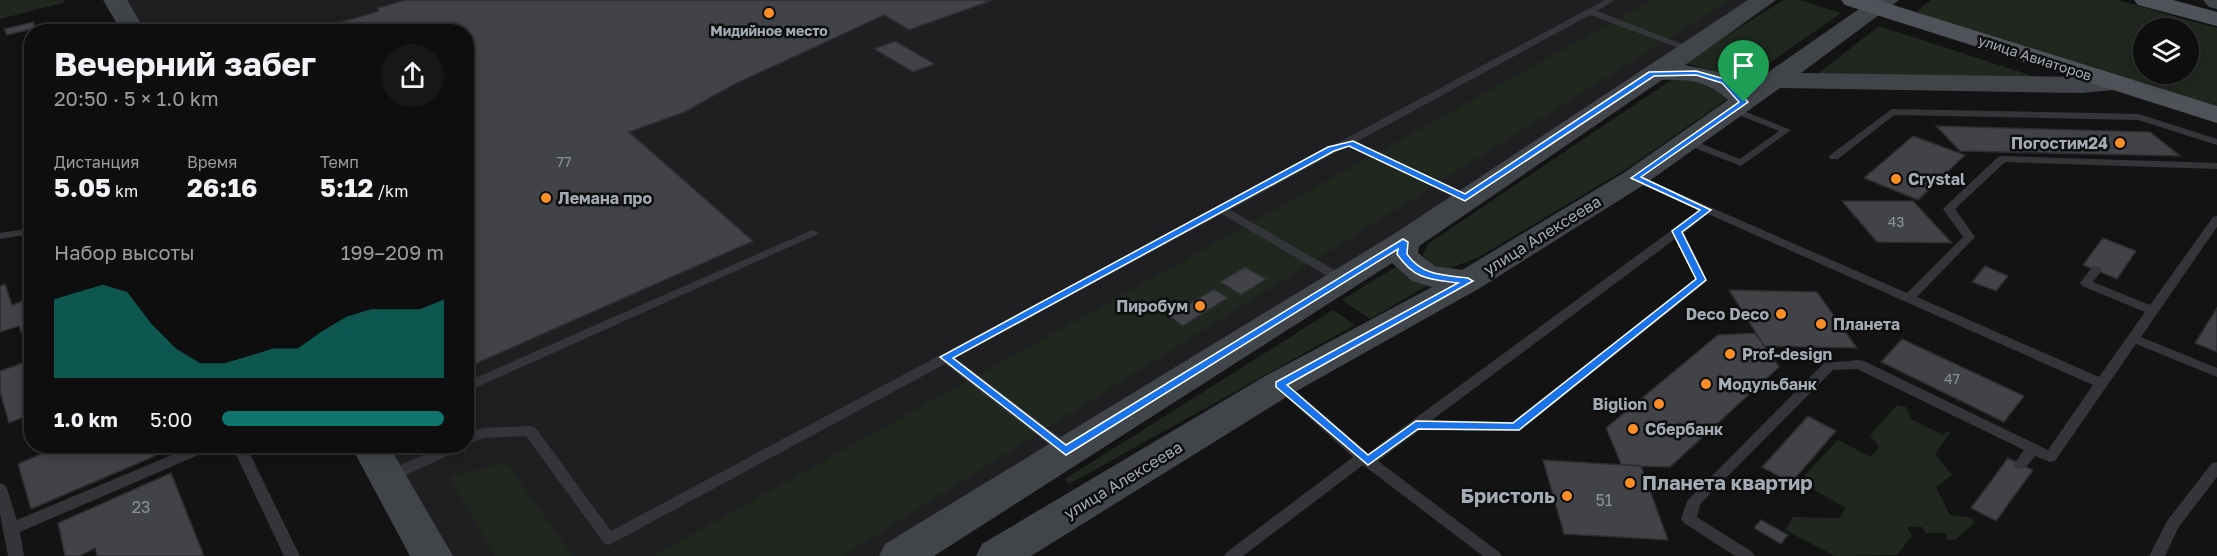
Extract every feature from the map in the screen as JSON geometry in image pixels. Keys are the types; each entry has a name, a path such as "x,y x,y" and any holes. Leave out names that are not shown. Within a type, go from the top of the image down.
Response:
{"main road":[{"path":"2146,0 2217,19"},
{"name":"улица Авиаторов","path":"1872,2 2113,83 2217,115"}],"street":[{"path":"115,0 129,24"},
{"path":"900,556 1066,450 1403,242 1465,198 1764,0"},
{"name":"улица Алексеева","path":"997,556 1280,384 1468,281 1635,178 1776,80 1872,2"},
{"path":"1652,73 1696,73 1725,82 1739,106"},
{"path":"1776,80 2082,85 2113,83"},
{"path":"1403,242 1402,254 1411,268 1427,276 1468,281"},
{"path":"379,461 432,556"}],"lane":[{"path":"474,436 482,433 530,431 609,539 1611,0"},
{"path":"1589,11 1690,48"},
{"path":"1688,142 1741,164 1786,130 1739,106"},
{"path":"1834,157 1892,112 2139,117 2217,142"},
{"path":"1350,142 1465,198"},
{"path":"1908,299 1969,237 1949,209 2002,159 2217,166"},
{"path":"1635,178 2102,384"},
{"path":"1221,209 1343,280"},
{"path":"1232,556 1416,425 1707,210"},
{"path":"1747,556 1689,519 1694,501 1829,366 1859,364 2050,457 2135,339 2217,219"},
{"path":"1416,425 1515,427 1701,280 1677,231"},
{"path":"0,236 24,232"},
{"path":"474,384 812,233"},
{"path":"2096,270 2086,283 2154,311"},
{"path":"2135,339 2217,373"},
{"path":"945,357 1066,450"},
{"path":"1280,384 1366,459 1494,556"},
{"path":"2020,464 2033,448"},
{"path":"12,529 189,453"},
{"path":"242,453 292,556"},
{"path":"379,461 420,453"},
{"path":"2157,556 2172,525 2217,467"},
{"path":"0,489 12,529 16,556"}],"shaded area":[{"path":"0,0 62,0 66,2 0,19"},
{"path":"115,0 1764,0 900,556 432,556 374,453 474,453 474,24 130,24"},
{"path":"1652,0 1730,0 843,556 653,556"},
{"path":"1783,0 1799,0 1841,13 1741,83 1719,72 1684,63"},
{"path":"1931,0 2117,0 2181,18 2133,18 2133,80 1920,15 1918,10"},
{"path":"2199,23 2217,28 2217,106 2145,84 2199,84"},
{"path":"1879,26 2042,79 1816,75"},
{"path":"1693,75 1730,97 1628,168 1477,258 1447,269 1430,263 1423,255 1428,244 1674,78"},
{"path":"1400,264 1432,283 1370,319 1342,300"},
{"path":"1333,310 1355,325 1069,484 1065,479"},
{"path":"1897,405 1906,407 1912,420 1943,435 1947,431 1950,433 1935,454 1952,475 1936,487 1950,515 1972,518 1974,523 1955,540 1947,540 1946,533 1926,533 1922,527 1907,527 1912,536 1897,555 1835,556 1785,530 1793,517 1839,518 1846,508 1799,481 1838,440 1871,457 1879,447 1870,435"},
{"path":"506,463 573,556 495,556 449,477"}],"building":[{"path":"406,0 993,0 909,30 884,15 733,85 685,112 629,132 753,241 474,364 474,24 334,24 379,11 377,8"},
{"path":"24,24 24,31 7,35 4,29"},
{"path":"895,41 935,64 913,72 874,49"},
{"path":"1936,126 2150,132 2180,156 1960,151"},
{"path":"1913,136 1965,155 1918,200 1864,178"},
{"path":"1842,201 1913,201 1952,243 1877,242"},
{"path":"2103,238 2136,251 2117,279 2083,265"},
{"path":"1985,266 2008,276 1996,291 1972,282"},
{"path":"1245,267 1266,279 1241,295 1220,282"},
{"path":"5,284 12,305 24,301 24,340 19,326 0,332 0,286"},
{"name":"Пиробум","path":"1214,289 1228,298 1183,326 1169,316"},
{"path":"1729,290 1817,292 1857,348 1764,346"},
{"path":"2217,308 2217,352 2195,343"},
{"path":"1755,333 1779,367 1670,467 1622,466 1606,428 1718,335"},
{"path":"1902,339 2024,396 2004,422 1881,362"},
{"path":"24,362 24,417 9,423 0,392 0,371"},
{"path":"1808,416 1836,431 1791,483 1762,467"},
{"path":"43,453 154,453 155,456 31,509 18,464"},
{"path":"2008,458 2033,470 1996,521 1971,508"},
{"path":"1543,460 1641,466 1668,540 1564,534"},
{"path":"171,473 204,556 97,556 95,548 80,556 65,556 58,523"},
{"path":"1761,520 1788,535 1781,544 1754,528"}],"place":[{"name":"Мидийное место","path":"769,13"},
{"name":"Погостим24","path":"2120,143"},
{"name":"Crystal","path":"1896,179"},
{"name":"Лемана про","path":"546,198"},
{"name":"Пиробум","path":"1200,306"},
{"name":"Deco Deco","path":"1781,314"},
{"name":"Планета","path":"1821,324"},
{"name":"Prof-design","path":"1730,354"},
{"name":"Модульбанк","path":"1706,384"},
{"name":"Biglion","path":"1659,404"},
{"name":"Сбербанк","path":"1633,429"},
{"name":"Планета квартир","path":"1630,483"},
{"name":"Бристоль","path":"1567,496"}],"route":[{"path":"1652,73 1696,73 1713,78 1725,82 1744,102 1635,178 1707,210 1677,231 1701,280 1515,427 1416,425 1368,461 1280,384 1468,281 1427,276 1411,268 1402,254 1403,242 1264,330 1066,450 945,357 1331,149 1350,142 1465,198 1652,73"}]}
